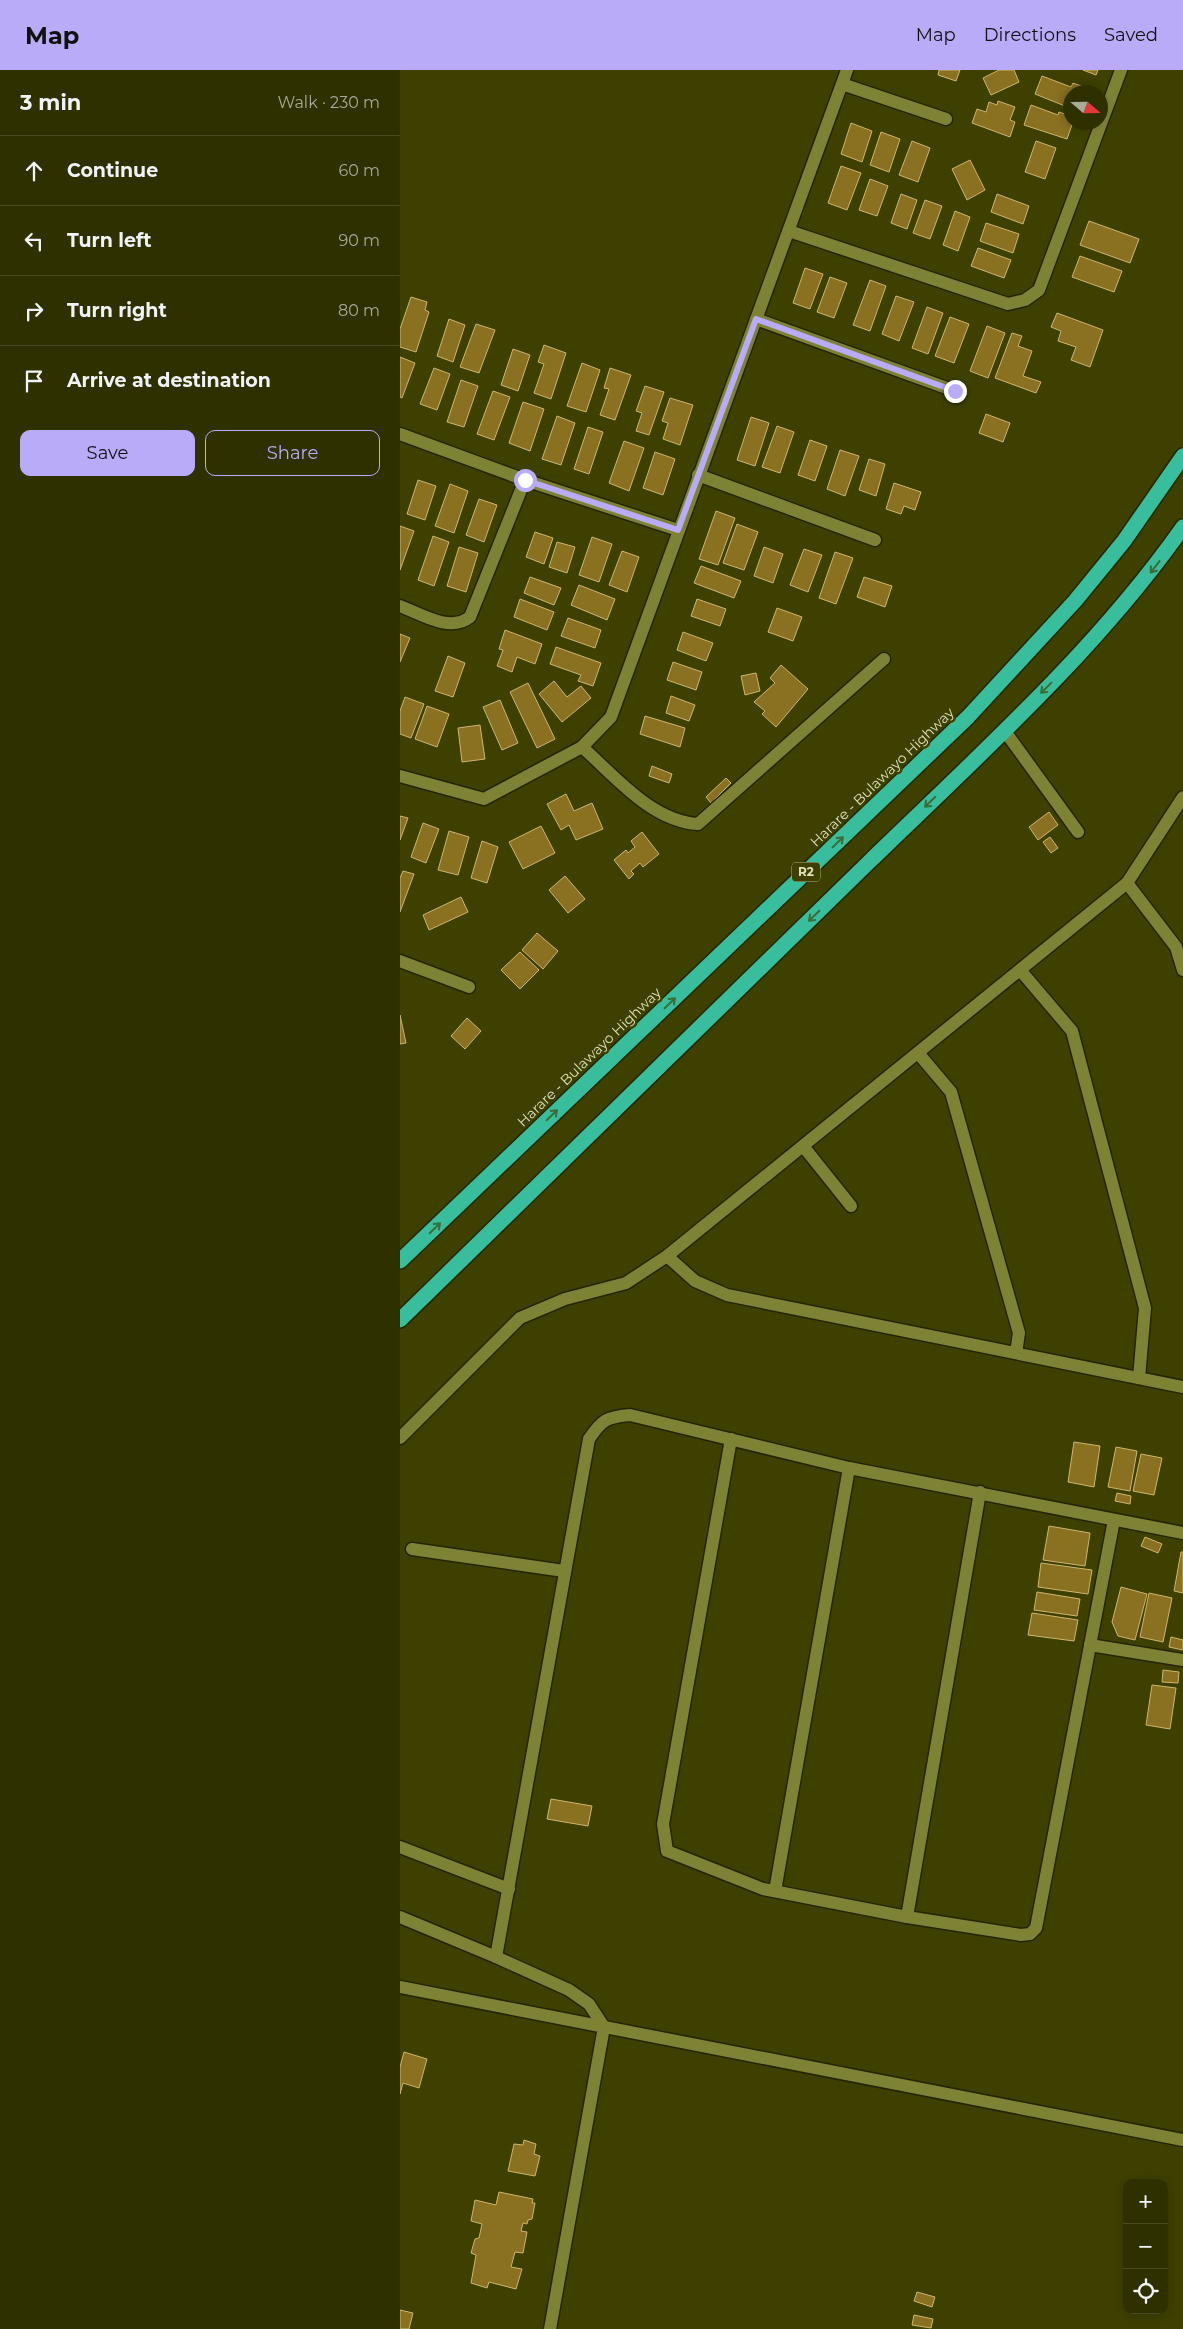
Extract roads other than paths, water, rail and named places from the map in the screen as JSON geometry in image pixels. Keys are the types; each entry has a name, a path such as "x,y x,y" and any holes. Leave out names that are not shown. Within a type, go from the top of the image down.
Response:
{"highway":[{"name":"Harare - Bulawayo Highway","path":"400,1262 968,717 1029,653 1124,541 1183,456"},
{"name":"R2","path":"400,1320 1004,730 1114,614 1155,567 1183,528"}],"street":[{"path":"400,776 484,799 582,747 611,716 847,70"},
{"path":"789,231 1008,304 1024,300 1040,290 1121,70"},
{"path":"842,84 946,119"},
{"path":"756,319 955,391"},
{"path":"400,434 525,480 678,530"},
{"path":"698,475 876,540"},
{"path":"400,606 448,624 463,622 470,617 525,480"},
{"path":"582,747 659,813 688,824 698,824 884,659"},
{"path":"1004,730 1078,832"},
{"path":"400,1438 520,1318 565,1299 626,1283 667,1256 1127,883 1183,797"},
{"path":"1127,883 1176,947 1183,970"},
{"path":"400,961 469,987"},
{"path":"1020,970 1072,1031 1144,1308 1139,1378"},
{"path":"918,1053 952,1092 1019,1333 1016,1353"},
{"path":"803,1146 851,1206"},
{"path":"667,1256 695,1281 727,1295 1183,1387"},
{"path":"496,1956 589,1439 599,1425 610,1416 630,1415 849,1468 1183,1533"},
{"path":"731,1439 668,1787 663,1824 664,1835 667,1850 704,1867 776,1891 907,1917 1021,1935 1030,1934 1036,1928 1114,1520"},
{"path":"776,1891 849,1468"},
{"path":"907,1917 980,1492"},
{"path":"412,1549 564,1571"},
{"path":"1090,1646 1183,1660"},
{"path":"400,1847 509,1889"},
{"path":"400,1917 496,1956 569,1990 589,2004 604,2027 550,2329"},
{"path":"400,1987 1183,2140"}]}
